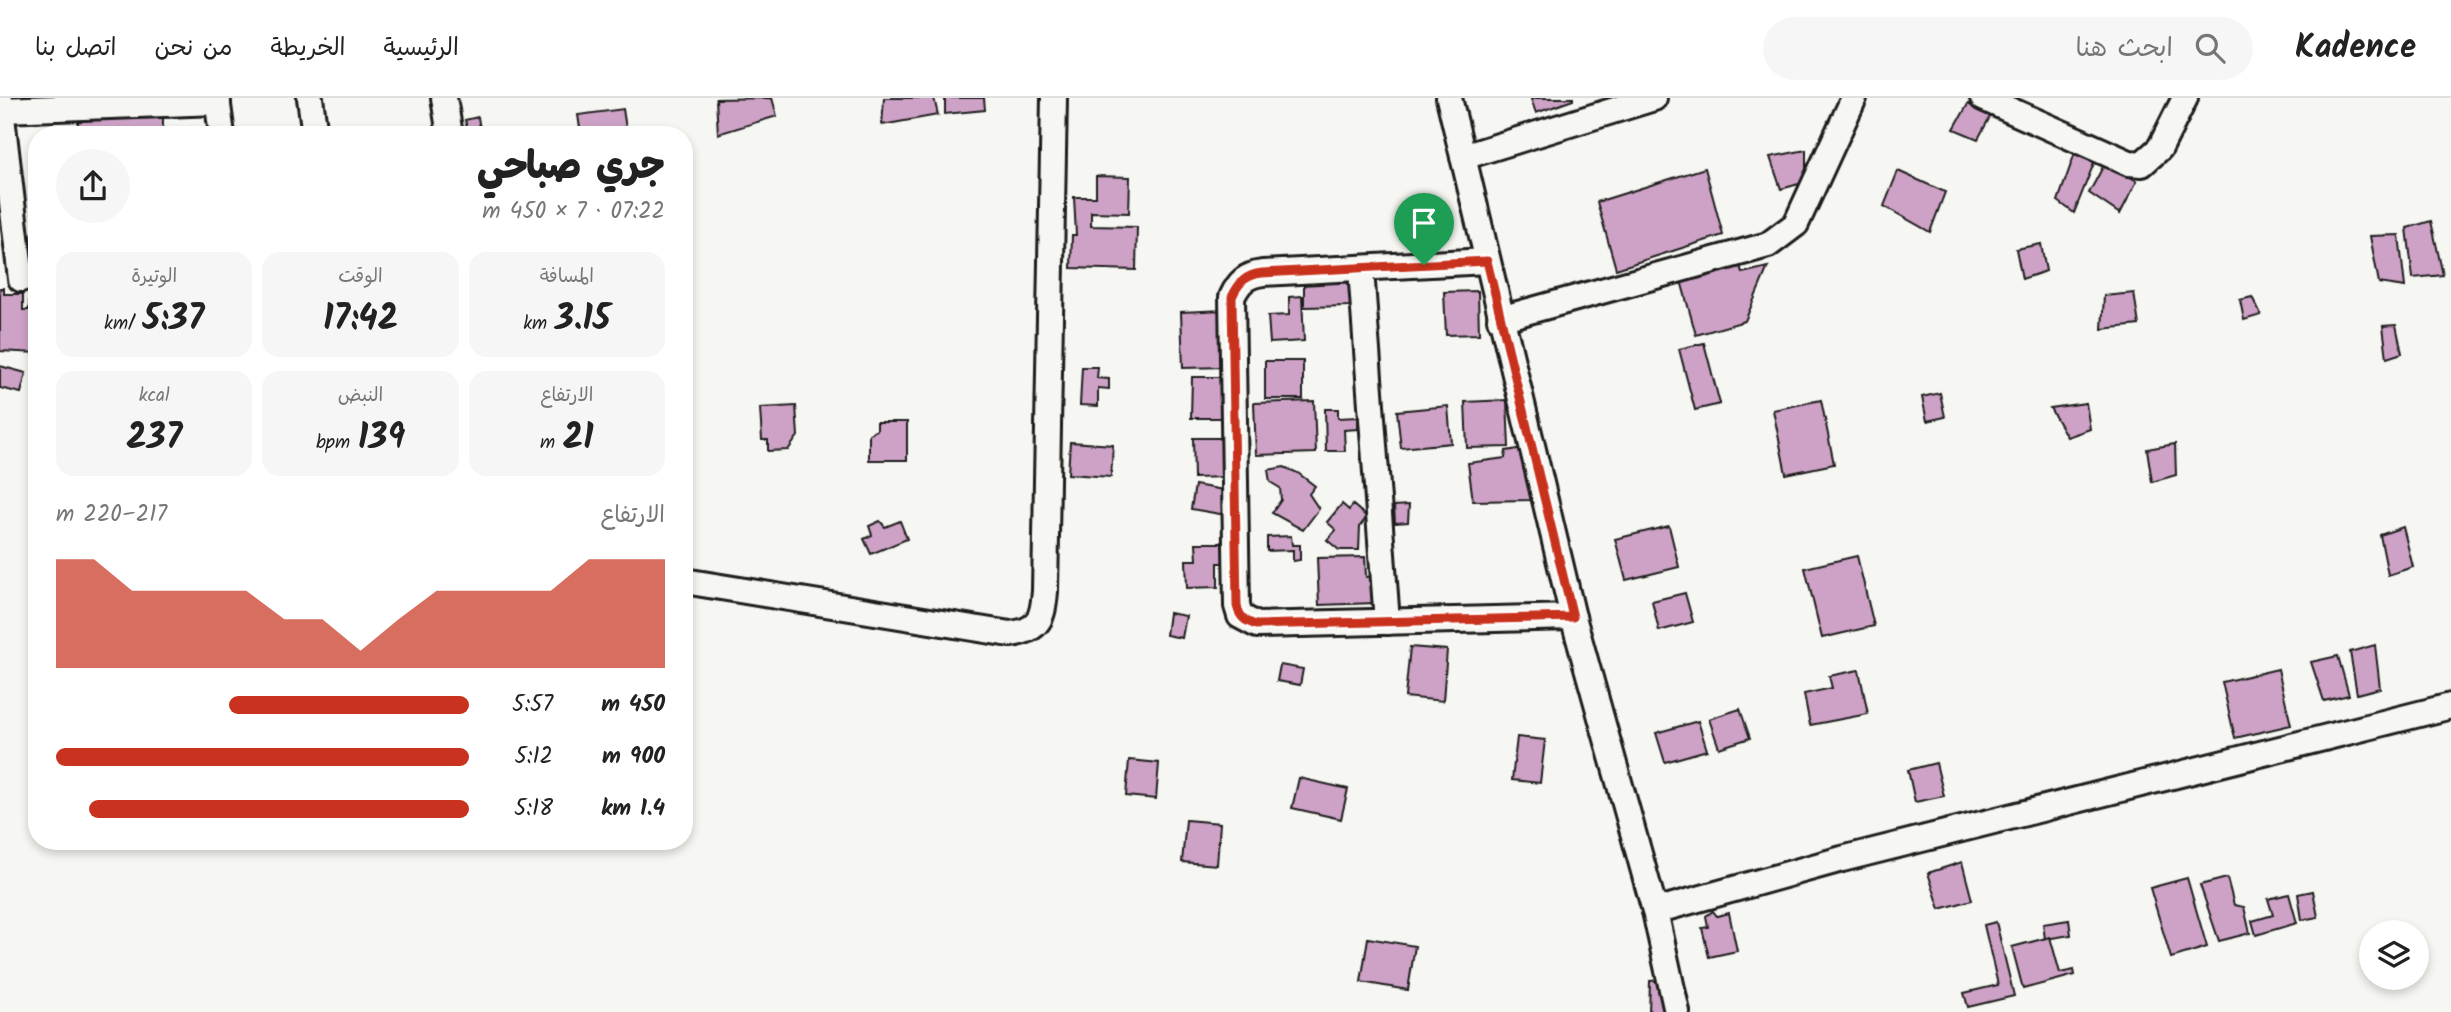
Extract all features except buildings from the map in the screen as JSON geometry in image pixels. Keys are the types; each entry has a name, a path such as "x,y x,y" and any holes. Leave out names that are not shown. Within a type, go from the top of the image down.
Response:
{"street":[{"path":"310,98 314,126"},
{"path":"444,98 449,126"},
{"path":"693,582 1010,634 1026,632 1037,624 1044,609 1045,591 1054,98"},
{"path":"1449,98 1573,617 1656,911 1677,1012"},
{"path":"1463,157 1654,98"},
{"path":"1500,319 1768,245 1783,236 1796,224 1854,98"},
{"path":"1983,98 2129,163 2142,164 2160,148 2185,98"},
{"path":"19,279 1,105 218,100 221,126"},
{"path":"1487,261 1251,274 1238,284 1232,297 1237,606 1240,616 1256,625 1573,617"},
{"path":"1361,269 1387,622"},
{"path":"1656,911 1842,859 2451,706"}],"route":[{"path":"1487,261 1573,617 1256,625 1247,622 1240,616 1237,606 1232,297 1238,284 1251,274 1424,265 1487,261"}]}
